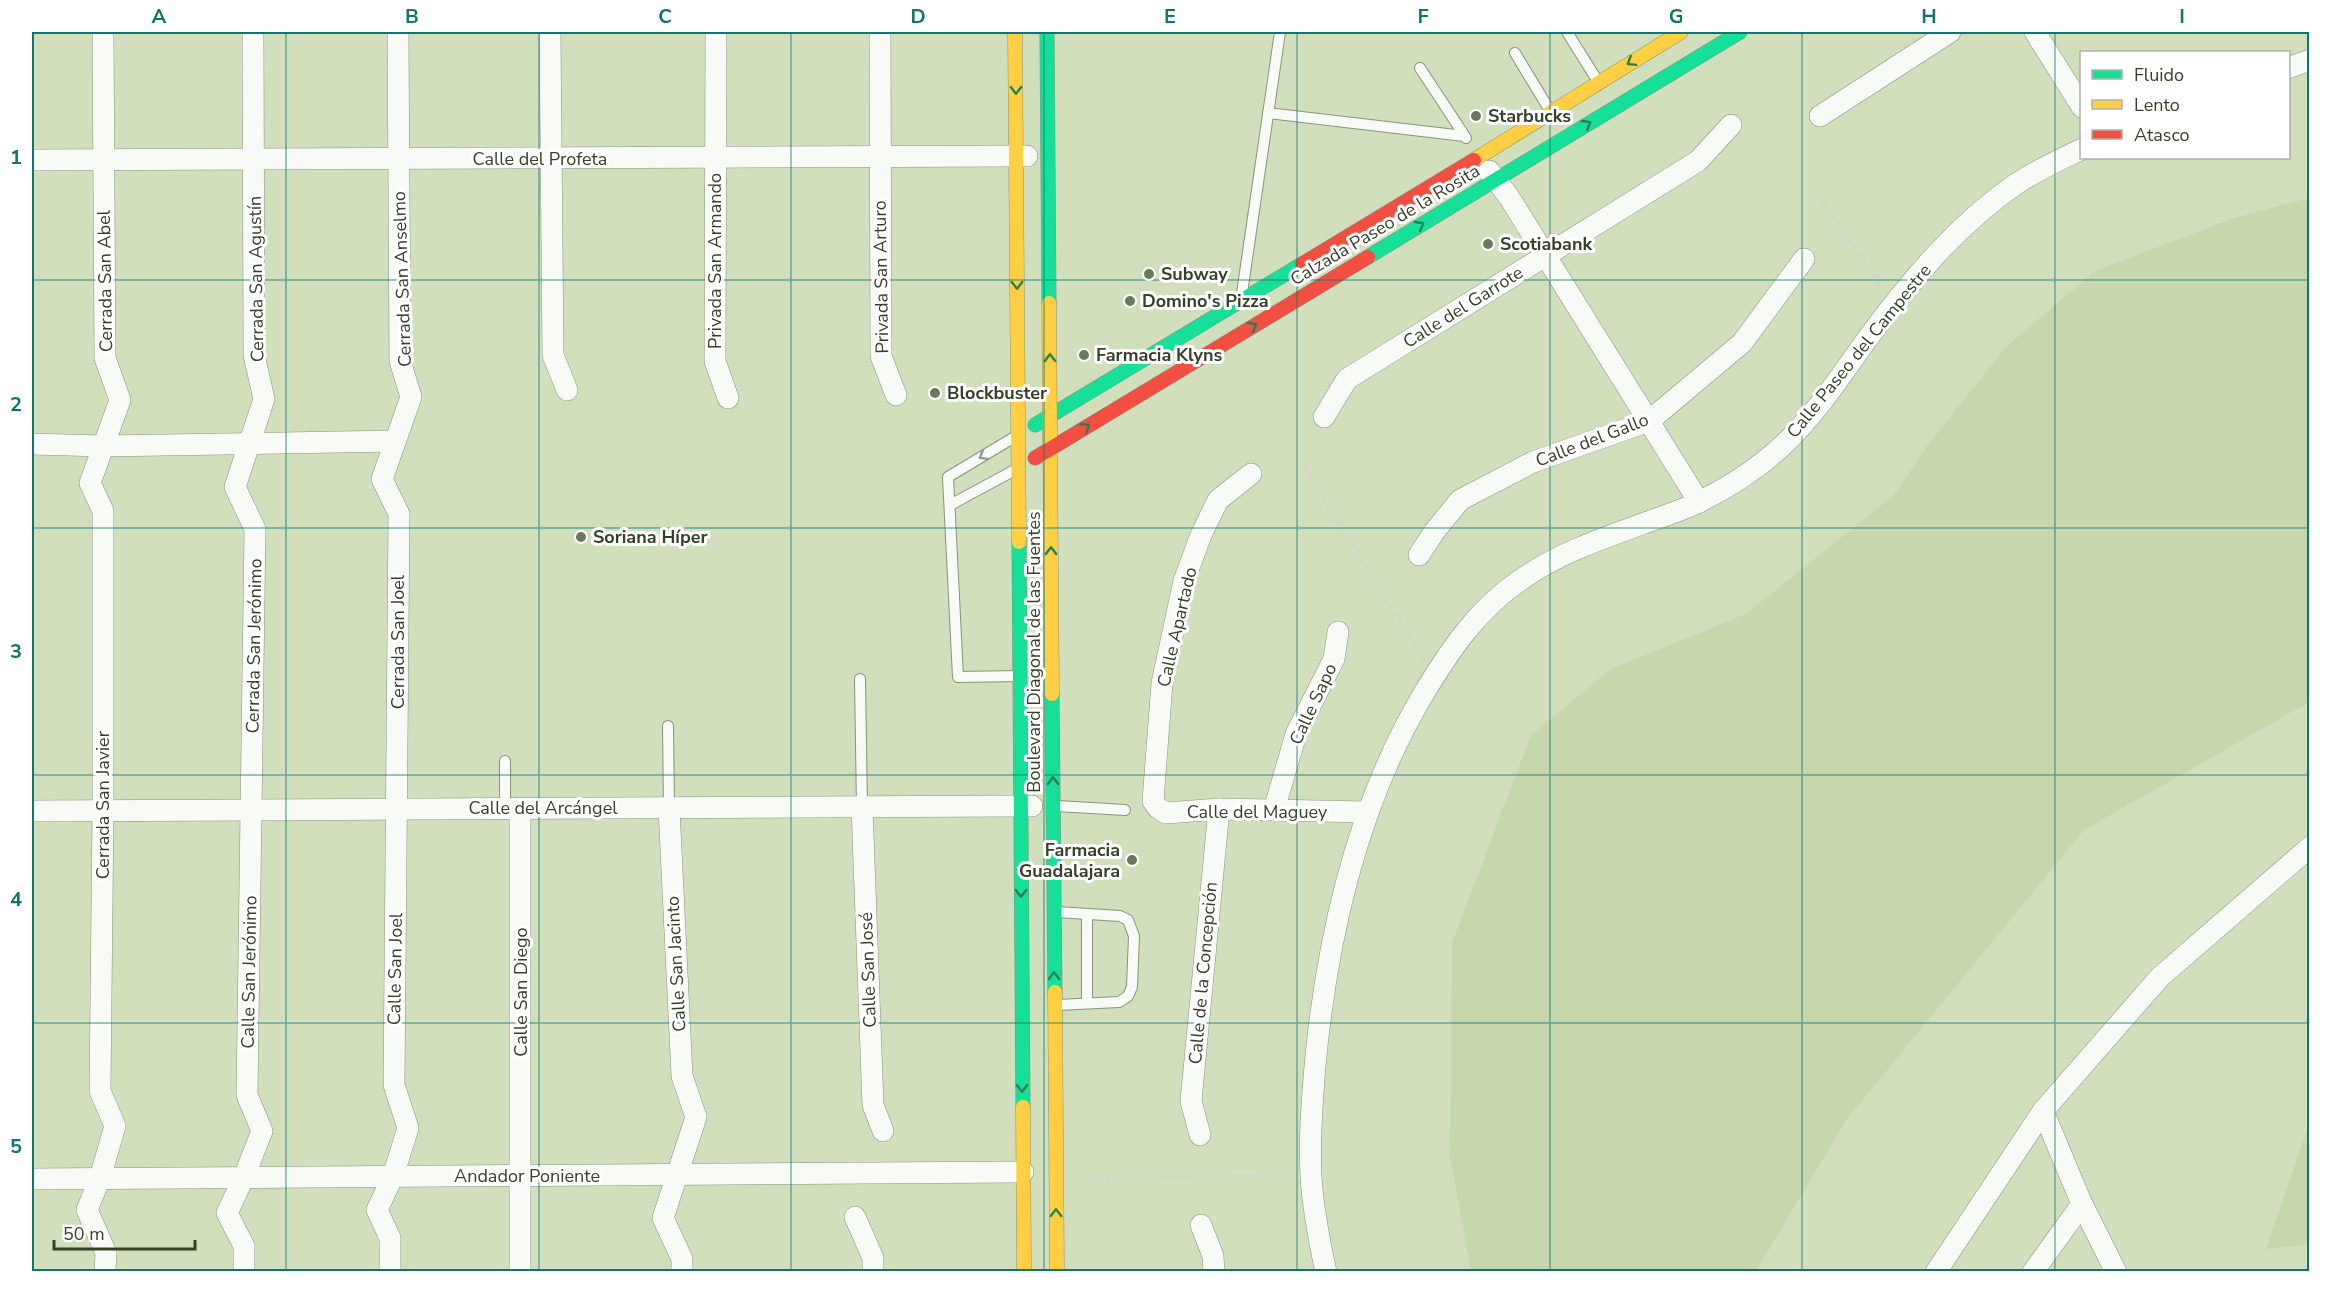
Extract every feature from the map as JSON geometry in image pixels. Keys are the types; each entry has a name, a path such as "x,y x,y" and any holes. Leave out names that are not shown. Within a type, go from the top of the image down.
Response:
{"main road":[{"name":"Boulevard Diagonal de las Fuentes","path":"1015,32 1024,1272"},
{"name":"Boulevard Diagonal de las Fuentes","path":"1047,32 1057,1272"},
{"name":"Calzada Paseo de la Rosita","path":"1018,435 1479,157 1681,32"},
{"name":"Calzada Paseo de la Rosita","path":"1018,468 1740,32"}],"street":[{"name":"Cerrada San Abel","path":"103,32 105,358 120,400 103,446"},
{"name":"Cerrada San Agustín","path":"250,442 264,399 254,355 253,32"},
{"name":"Cerrada San Anselmo","path":"395,441 411,397 400,361 398,32"},
{"path":"550,32 553,355 567,390"},
{"name":"Privada San Armando","path":"716,32 715,361 728,398"},
{"name":"Privada San Arturo","path":"880,32 881,356 896,395"},
{"path":"1820,116 1950,32"},
{"path":"2035,32 2080,104"},
{"path":"2290,68 2310,60"},
{"name":"Calle del Garrote","path":"1324,417 1347,379 1698,161 1731,125"},
{"name":"Calle Paseo del Campestre","path":"1326,1272 1318,1234 1311,1176 1312,1102 1318,1024 1326,973 1344,895 1367,812 1386,765 1411,716 1449,651 1485,609 1516,582 1552,559 1699,502 1739,478 1780,448 1814,411 1893,305 1950,241 1988,205 2043,167 2080,150"},
{"name":"Calle del Profeta","path":"32,160 1048,156"},
{"path":"1479,157 1496,179 1699,502"},
{"name":"Calle del Gallo","path":"1419,555 1460,500 1533,462 1648,422 1742,343 1804,259"},
{"path":"32,444 103,446 395,441"},
{"name":"Cerrada San Joel","path":"395,441 382,479 399,514 397,808"},
{"name":"Cerrada San Jerónimo","path":"250,442 235,487 255,529 251,810"},
{"name":"Cerrada San Javier","path":"100,1178 115,1126 100,1091 104,811 103,511 90,483 103,446"},
{"name":"Calle Apartado","path":"1154,801 1162,683 1184,581 1201,535 1218,500 1251,474"},
{"name":"Calle Sapo","path":"1274,810 1296,734 1334,659 1338,632"},
{"name":"Calle del Maguey","path":"1154,801 1158,808 1166,813 1219,809 1367,812"},
{"name":"Calle del Arcángel","path":"32,812 397,808 1053,806"},
{"name":"Calle San José","path":"862,807 873,1105 883,1131"},
{"name":"Calle San Joel","path":"393,1176 408,1128 394,1084 397,808"},
{"name":"Calle San Jacinto","path":"669,808 682,1076 696,1117 677,1175"},
{"name":"Calle San Diego","path":"513,809 521,1176 520,1272"},
{"name":"Calle de la Concepción","path":"1200,1136 1191,1101 1219,809"},
{"name":"Calle San Jerónimo","path":"244,1177 262,1131 247,1095 251,810"},
{"path":"1936,1272 2043,1111 2160,977 2310,847"},
{"path":"2043,1111 2082,1204 2116,1272"},
{"name":"Andador Poniente","path":"32,1179 1023,1172"},
{"path":"677,1175 663,1218 682,1259 682,1272"},
{"path":"390,1272 390,1238 376,1210 393,1176"},
{"path":"244,1177 226,1213 244,1246 244,1272"},
{"path":"100,1178 87,1210 106,1253 105,1272"},
{"path":"2033,1272 2082,1204"},
{"path":"855,1217 873,1258 873,1272"},
{"path":"1201,1225 1213,1256 1214,1272"}],"lane":[{"path":"1241,300 1280,32"},
{"path":"1567,32 1599,82"},
{"path":"1515,53 1551,112"},
{"path":"1420,68 1479,157"},
{"path":"1268,113 1464,136"},
{"path":"1018,435 948,477 958,677 1020,675"},
{"path":"950,505 1018,468"},
{"path":"860,679 862,807"},
{"path":"668,726 669,808"},
{"path":"505,761 513,809"},
{"path":"1053,806 1125,810"},
{"path":"1054,912 1120,916 1128,920 1134,936 1132,987 1128,996 1119,1002 1055,1005"},
{"path":"1087,914 1087,1004"}],"path":[{"path":"1822,201 1893,305"},
{"path":"1304,467 1434,676"},
{"path":"1088,1179 1311,1176"}],"green space":[{"path":"2309,198 2309,702 2084,830 1847,1119 1756,1271 1471,1271 1450,1156 1452,943 1531,735 1611,669 1746,614 1894,495 1927,446 2006,347 2095,271 2234,218"},
{"path":"2309,1124 2309,1244 2266,1249"}],"traffic: fast":[{"path":"1047,32 1049,303"},
{"path":"1368,257 1740,32"},
{"path":"1035,425 1302,264"},
{"path":"1019,542 1023,1107"},
{"path":"1052,694 1055,992"}],"traffic: slow":[{"path":"1015,32 1019,542"},
{"path":"1474,160 1681,32"},
{"path":"1049,303 1052,694"},
{"path":"1055,992 1057,1272"},
{"path":"1023,1107 1024,1272"}],"traffic: jam":[{"path":"1302,264 1474,160"},
{"path":"1035,458 1368,257"}],"place":[{"name":"Starbucks","path":"1476,116"},
{"name":"Scotiabank","path":"1488,244"},
{"name":"Subway","path":"1149,274"},
{"name":"Domino's Pizza","path":"1130,301"},
{"name":"Farmacia Klyns","path":"1084,355"},
{"name":"Blockbuster","path":"935,393"},
{"name":"Soriana Híper","path":"581,537"},
{"name":"Farmacia Guadalajara","path":"1132,860"}]}
